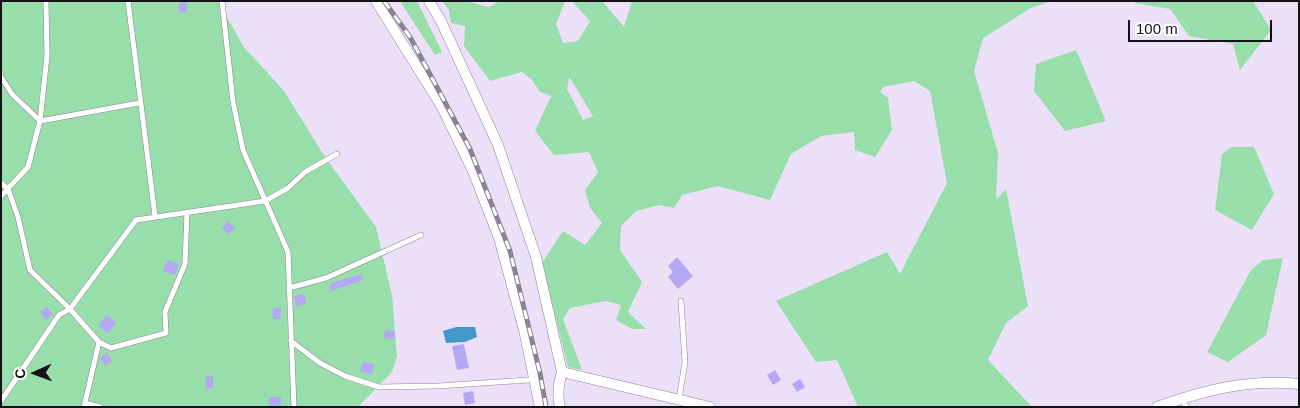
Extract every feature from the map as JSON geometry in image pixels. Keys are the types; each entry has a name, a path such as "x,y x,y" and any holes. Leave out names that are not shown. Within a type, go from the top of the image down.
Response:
{"street":[{"path":"376,1 442,107 473,171 499,238 524,330 540,407"},
{"path":"429,1 441,21 498,146 536,258 562,372 557,395 560,407"},
{"path":"562,372 710,407"},
{"path":"1157,407 1184,403 1200,392 1238,384 1299,384"}],"lane":[{"path":"1,196 28,167 40,121 47,56 46,1"},
{"path":"128,1 155,216"},
{"path":"222,1 233,102 243,150 288,252 294,407"},
{"path":"1,77 12,94 40,121"},
{"path":"40,121 140,103"},
{"path":"1,401 59,315 70,309 136,220 265,201 288,188 306,172 337,154"},
{"path":"1,183 8,189 18,217 30,270 70,309 99,342 111,348 166,333 165,312 186,264 187,212"},
{"path":"289,288 326,278 421,235"},
{"path":"679,399 685,362 681,301"},
{"path":"99,342 85,405 100,407"},
{"path":"291,342 320,363 345,376 380,387 438,386 528,380"}],"green space":[{"path":"1,1 218,1 243,46 284,91 325,157 376,227 392,295 397,356 392,372 358,407 1,407"},
{"path":"400,1 417,1 442,52 435,55"},
{"path":"442,1 466,1 489,7 499,1 565,1 556,24 563,43 578,41 590,21 572,1 602,1 624,27 632,1 1051,1 1031,8 983,38 974,71 998,153 996,200 1006,189 1028,306 1006,323 988,360 1032,407 858,407 837,360 816,362 776,301 887,252 900,274 947,183 930,91 914,81 883,87 880,92 888,98 892,130 875,157 855,150 854,132 821,136 791,154 770,200 718,186 682,195 674,208 659,205 636,211 621,226 620,250 642,282 628,312 646,329 632,329 616,320 621,305 606,301 570,308 563,319 582,370 568,367 542,263 563,231 585,245 602,223 590,208 585,190 598,172 589,152 554,155 535,131 551,96 540,92 532,80 522,72 490,81 464,46 465,26 451,23 449,10","holes":["570,78 593,116 583,120 567,89"]},
{"path":"1135,1 1253,1 1271,30 1240,70 1233,44 1189,36 1170,9 1135,3"},
{"path":"1076,50 1106,121 1065,131 1034,91 1036,64"},
{"path":"1232,147 1254,147 1274,194 1252,230 1215,210 1222,154"},
{"path":"1283,258 1266,335 1228,362 1207,352 1251,270 1263,260"}],"water":[{"path":"456,327 475,327 477,337 465,342 446,343 443,331"}],"building":[{"path":"187,2 187,12 179,13 179,3"},
{"path":"229,221 235,229 228,234 222,227"},
{"path":"677,257 693,276 678,289 668,277 673,272 668,266"},
{"path":"167,260 179,264 175,275 163,271"},
{"path":"361,274 363,280 331,291 329,284"},
{"path":"304,294 306,304 296,306 294,296"},
{"path":"47,307 53,314 46,320 40,312"},
{"path":"273,308 281,308 280,319 273,319"},
{"path":"106,315 116,322 108,333 98,326"},
{"path":"385,330 395,331 394,339 384,338"},
{"path":"464,344 469,368 457,370 452,346"},
{"path":"107,353 112,361 105,366 100,357"},
{"path":"363,362 374,364 372,374 360,372"},
{"path":"775,370 781,380 773,385 767,375"},
{"path":"213,376 213,388 206,388 205,377"},
{"path":"800,379 805,387 797,392 792,384"},
{"path":"473,391 475,403 465,405 463,393"},
{"path":"269,397 281,397 281,405 269,406"}],"railway":[{"path":"384,1 410,37 470,149 510,251 540,373 546,407"}]}
